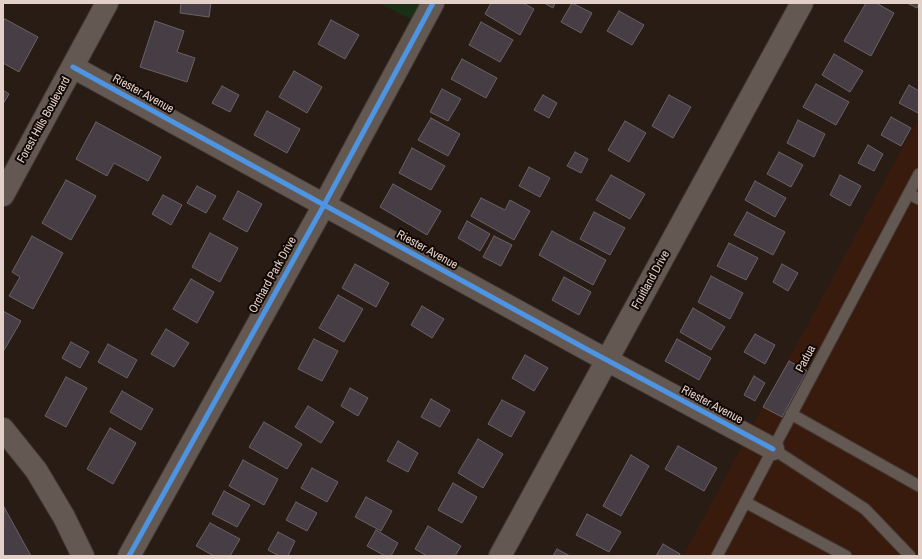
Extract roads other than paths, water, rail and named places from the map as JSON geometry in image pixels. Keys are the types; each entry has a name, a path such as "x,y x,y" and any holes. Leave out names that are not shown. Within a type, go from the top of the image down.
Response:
{"street":[{"name":"Forest Hills Boulevard","path":"3,195 107,3"},
{"name":"Orchard Park Drive","path":"129,556 324,205 433,3"},
{"name":"Fruitland Drive","path":"500,556 802,3"},
{"name":"Riester Avenue","path":"73,67 607,360 773,449"},
{"path":"3,429 36,470 64,517 83,556"}],"lane":[{"name":"Padua","path":"717,556 919,174"},
{"path":"909,194 919,199"},
{"path":"792,414 919,486"},
{"path":"773,449 865,509 910,556"},
{"path":"745,502 846,556"}]}
